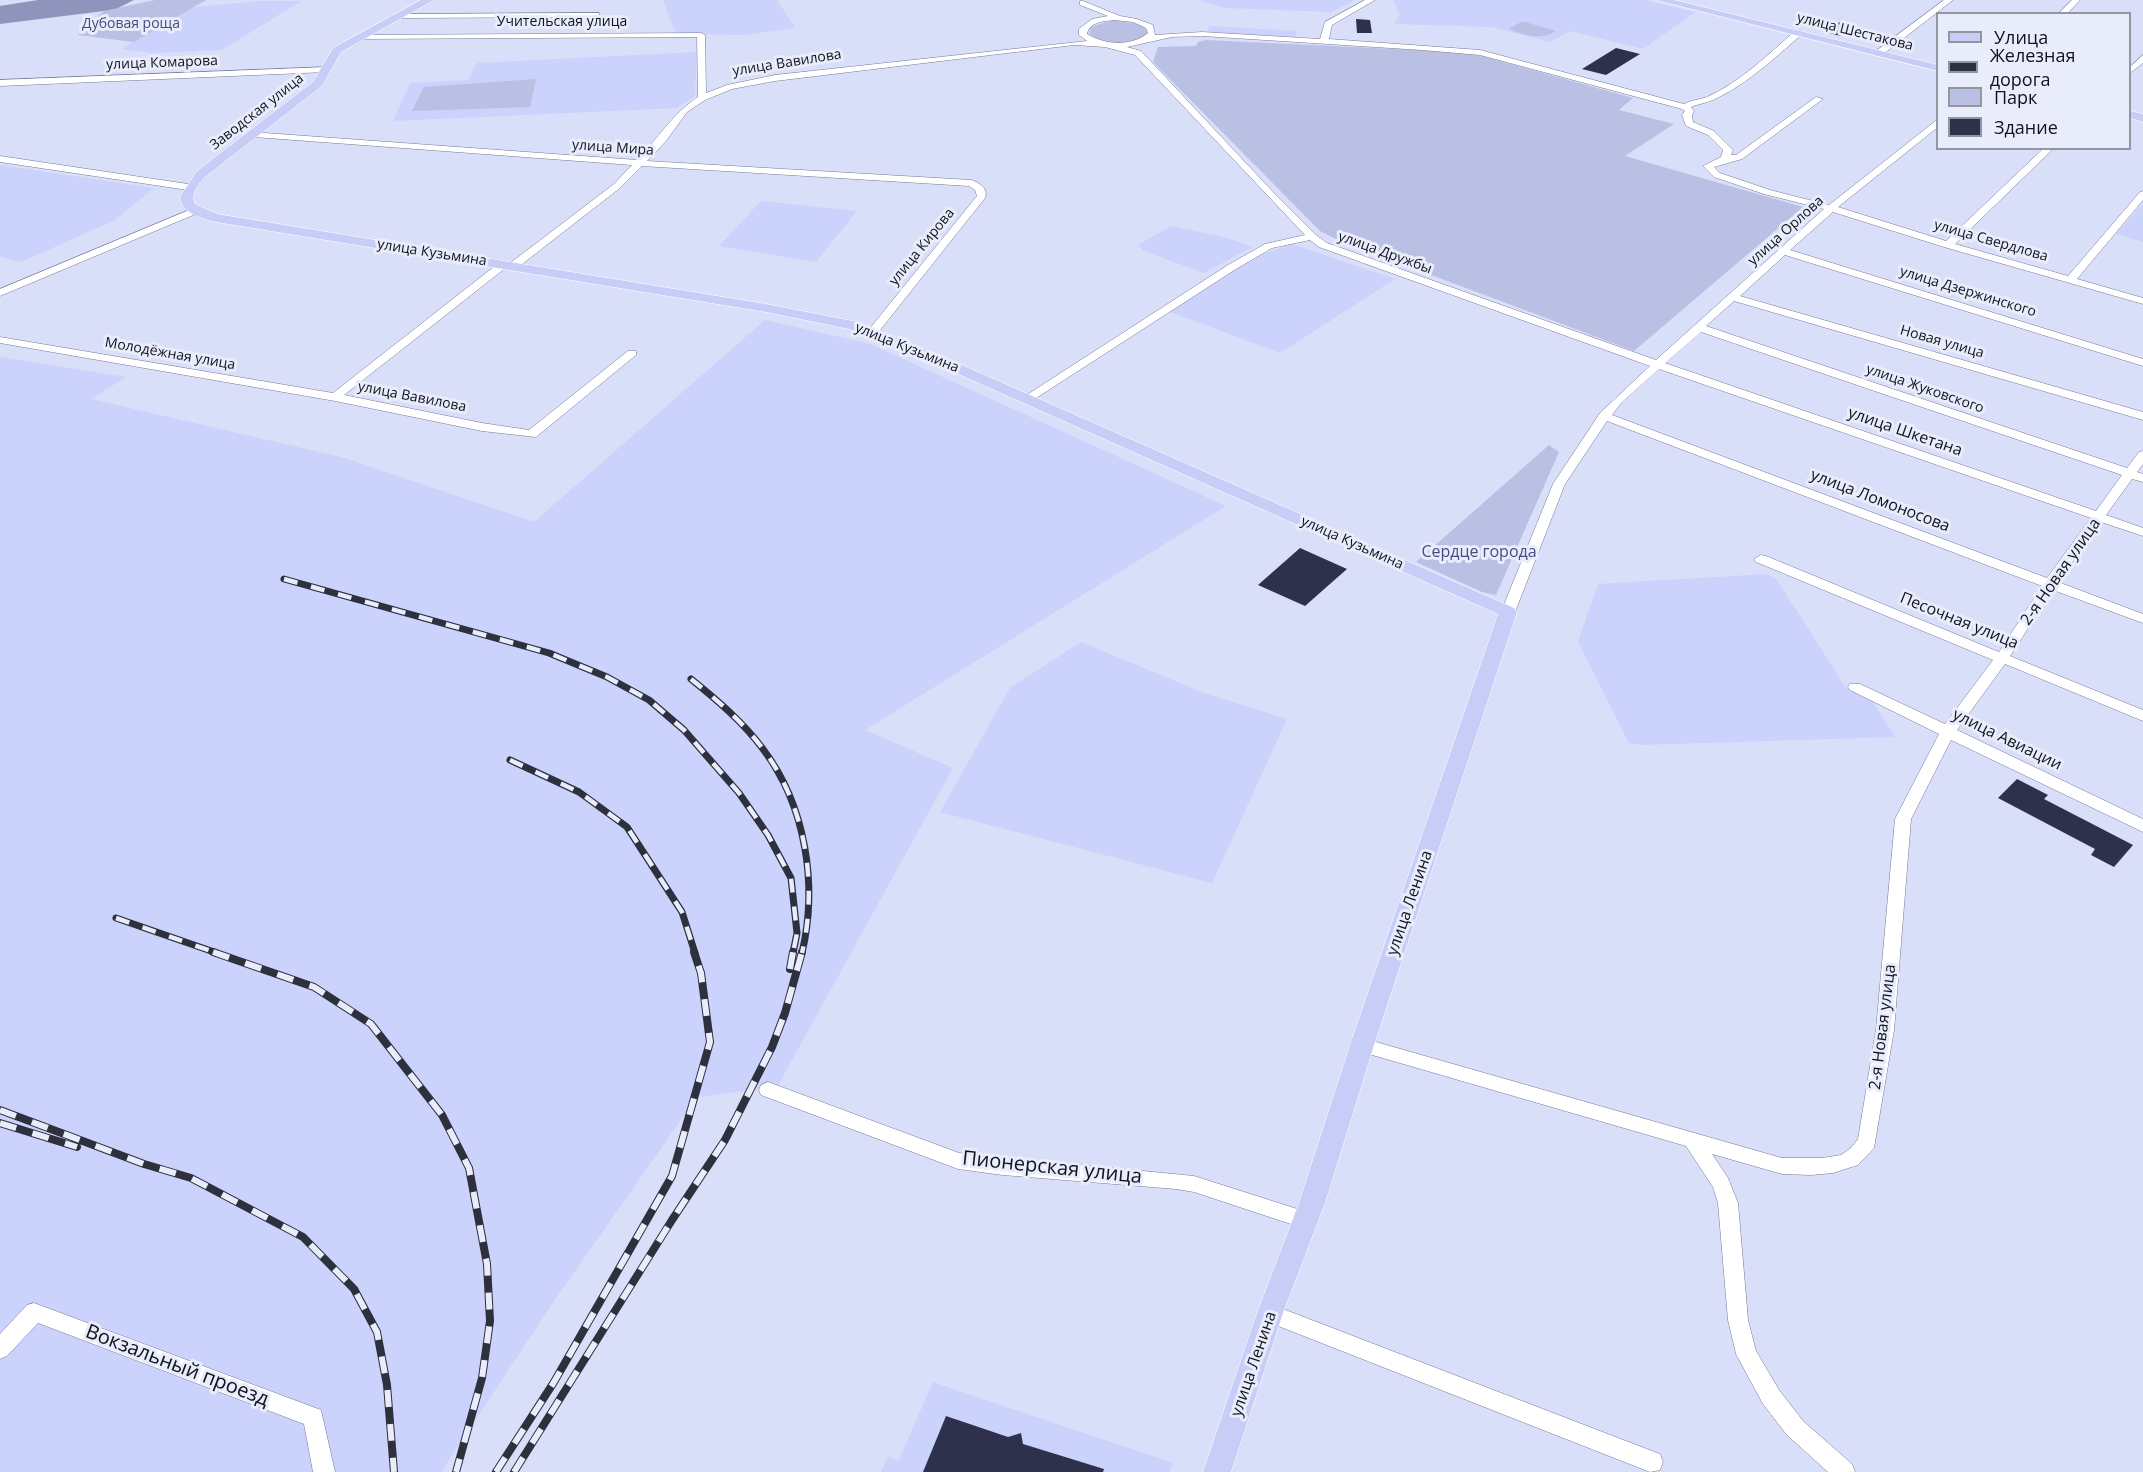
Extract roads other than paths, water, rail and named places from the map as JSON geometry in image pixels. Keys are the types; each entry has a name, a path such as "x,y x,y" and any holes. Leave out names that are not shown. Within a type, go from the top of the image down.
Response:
{"main road":[{"name":"Заводская улица","path":"188,187 201,174 318,84 337,50 429,0"},
{"name":"улица Шестакова","path":"1661,0 1936,67"},
{"path":"188,187 186,199 194,210"},
{"name":"улица Кузьмина","path":"194,210 216,218 816,317 873,332 1508,612"},
{"name":"улица Ленина","path":"1217,1472 1270,1313 1306,1220 1362,1045 1508,612"}],"street":[{"path":"1324,41 1328,24 1371,0"},
{"path":"1879,53 1949,0"},
{"path":"2064,12 2076,0"},
{"path":"1081,2 1127,19 1202,34 1422,47 1480,53 1685,107 1690,111 1689,124 1717,137 1728,150 1725,159 1739,157 1819,99"},
{"path":"1081,2 1088,16 1083,29 1087,38 1138,53 1143,40 1152,30 1141,22"},
{"path":"400,16 596,15"},
{"path":"1060,44 1074,39 1083,29 1097,21 1127,19"},
{"path":"1685,107 1693,102 1712,97 1774,54 1798,33"},
{"name":"улица Вавилова","path":"335,397 508,265 617,186 663,139 684,110 730,87 775,78 1060,44 1119,44 1172,35 1202,34"},
{"name":"Учительская улица","path":"360,37 701,35 702,99"},
{"name":"улица Дружбы","path":"1138,53 1312,237 1339,252 1656,364"},
{"path":"2131,71 2143,58"},
{"name":"улица Комарова","path":"0,83 326,69"},
{"name":"улица Орлова","path":"1656,364 1831,208 1936,124"},
{"name":"улица Мира","path":"254,134 639,163 971,183"},
{"path":"1948,245 2048,150"},
{"path":"0,159 188,187"},
{"name":"улица Свердлова","path":"1725,159 1708,166 1709,170 1767,192 1831,208 1948,245 2143,301"},
{"name":"улица Кирова","path":"873,332 982,196 981,190 971,183"},
{"path":"2070,280 2143,194"},
{"path":"0,293 194,210"},
{"path":"1026,400 1232,267 1269,246 1312,237"},
{"name":"улица Дзержинского","path":"1783,251 2143,363"},
{"name":"Новая улица","path":"1733,297 2143,416"},
{"name":"улица Жуковского","path":"1698,327 2143,478"},
{"name":"Молодёжная улица","path":"0,340 335,397"},
{"name":"улица Вавилова","path":"335,397 482,427 532,434 632,353"},
{"name":"улица Ленина","path":"1508,612 1559,484 1604,416 1656,364"},
{"name":"улица Шкетана","path":"1656,364 2143,532"},
{"name":"улица Ломоносова","path":"1604,416 2143,619"},
{"name":"2-я Новая улица","path":"1362,1045 1782,1166 1830,1165 1857,1155 1867,1142 1885,1030 1903,819 1947,730 2002,658 2050,583 2143,455"},
{"name":"Песочная улица","path":"1761,559 2143,716"},
{"name":"улица Авиации","path":"1855,687 2143,826"},
{"name":"Пионерская улица","path":"768,1090 958,1161 1194,1184 1306,1220"},
{"path":"1693,1141 1721,1184 1728,1203 1738,1320 1746,1354 1771,1397 1795,1428 1844,1472"},
{"name":"Вокзальный проезд","path":"0,1348 34,1312 313,1417 324,1472"},
{"path":"1270,1313 1652,1462"}],"railway":[{"path":"284,579 549,653 607,677 649,700 684,730 739,793 768,835 791,878 797,933 793,953"},
{"path":"691,679 729,712 755,739 778,771 789,795 805,847 808,874 807,927 802,953"},
{"path":"510,760 579,792 627,827 682,912 695,953"},
{"path":"116,918 217,953"},
{"path":"213,952 314,987 371,1024 442,1115 469,1168 487,1264 490,1321 482,1378 456,1472"},
{"path":"496,1472 554,1382 672,1176 710,1042 701,973 694,952"},
{"path":"790,969 793,952"},
{"path":"514,1472 672,1220 725,1140 772,1047 785,1013 802,952"},
{"path":"0,1110 144,1164 191,1178 303,1237 354,1289 377,1332 387,1385 394,1472"},
{"path":"0,1123 77,1147"}],"park label":[{"name":"Дубовая роща","path":"131,24"},
{"name":"Сердце города","path":"1479,552"}]}
